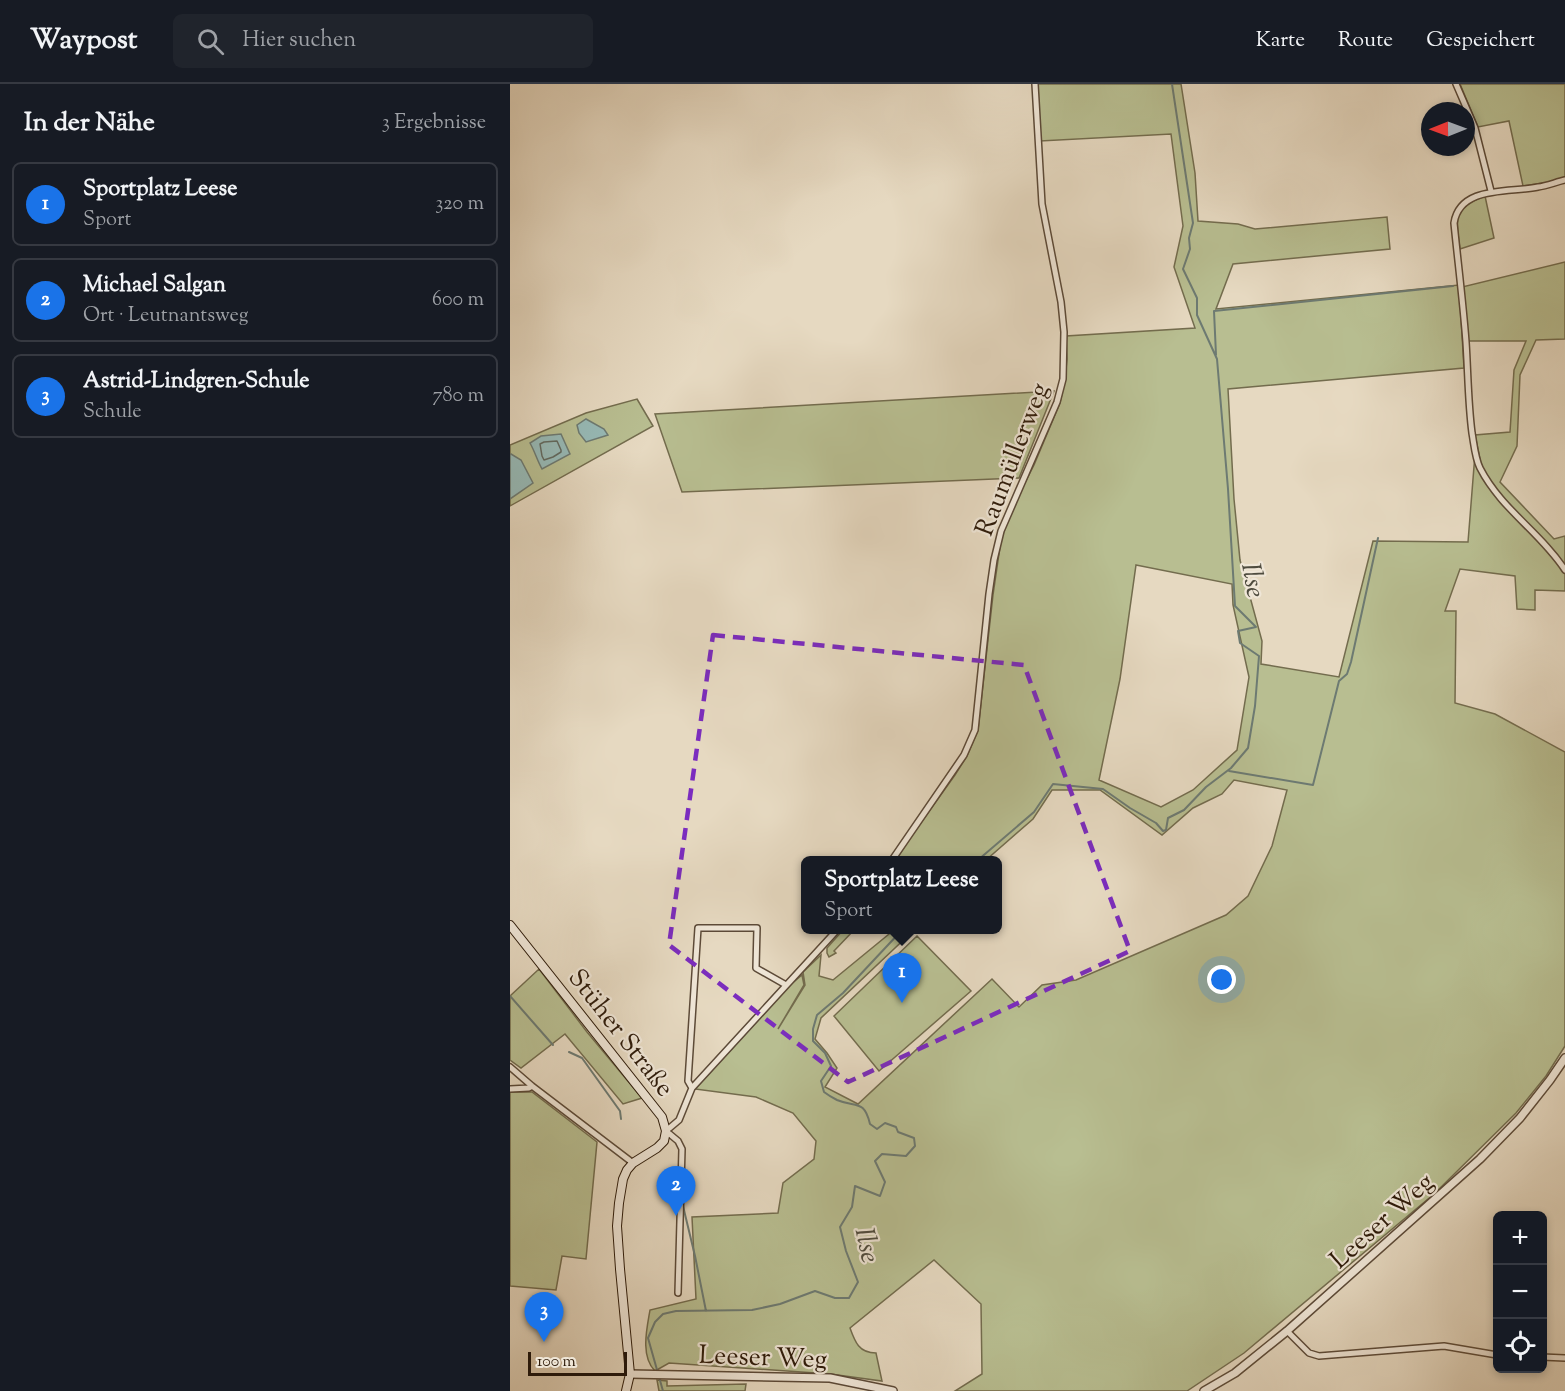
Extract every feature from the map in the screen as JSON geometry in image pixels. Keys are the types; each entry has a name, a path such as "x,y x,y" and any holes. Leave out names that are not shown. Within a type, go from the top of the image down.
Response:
{"main road":[{"name":"Stüher Straße","path":"510,925 662,1117 666,1131 664,1140 657,1148 633,1163"},
{"path":"626,1391 630,1374 617,1226 620,1190 627,1170 633,1163"}],"street":[{"name":"Raumüllerweg","path":"895,856 964,755 975,730 992,572 1001,531 1057,402 1063,379 1064,332 1061,302 1042,204 1035,84"},
{"path":"1456,84 1475,128 1491,191"},
{"path":"1565,180 1537,188 1491,191 1471,199 1461,207 1454,223 1463,306 1468,403 1480,468 1514,514 1545,543 1565,570"},
{"path":"692,1088 688,1081 698,928 757,928 756,968 786,985"},
{"path":"678,1293 682,1149 678,1141 666,1131 679,1120 692,1088 833,934"},
{"name":"Leeser Weg","path":"1204,1391 1235,1373 1287,1331 1480,1159 1520,1118 1565,1058"},
{"path":"510,1067 633,1163"},
{"path":"510,1089 532,1086"},
{"path":"1287,1331 1309,1353 1319,1356 1444,1346 1493,1354"},
{"path":"1547,1357 1565,1358"},
{"name":"Leeser Weg","path":"630,1374 830,1378 893,1391"}],"highlighted area":[{"path":"713,635 1024,665 1130,951 848,1082 669,945"}],"green space":[{"path":"1038,84 1181,84 1195,173 1198,221 1238,224 1255,229 1387,217 1390,249 1233,264 1216,309 1459,285 1464,368 1228,389 1240,560 1262,641 1261,664 1339,677 1373,541 1468,542 1475,454 1481,464 1475,435 1510,432 1514,370 1526,341 1468,341 1462,287 1565,262 1565,339 1536,340 1520,375 1517,446 1500,482 1554,539 1565,536 1565,591 1535,590 1535,610 1517,609 1515,576 1460,569 1445,611 1456,611 1455,703 1495,714 1565,752 1565,1046 1546,1076 1516,1113 1434,1194 1244,1353 1187,1391 955,1391 982,1374 981,1304 934,1260 850,1328 862,1349 876,1353 882,1381 830,1374 669,1363 655,1371 647,1358 646,1350 650,1310 696,1299 692,1217 778,1213 783,1183 814,1159 816,1141 793,1113 756,1097 695,1089 790,985 802,975 804,985 778,1029 805,985 803,972 821,955 819,976 833,980 889,934 910,934 821,1018 815,1039 837,1068 825,1087 858,1104 992,979 1019,1007 1042,985 1076,980 1226,915 1248,896 1272,846 1287,790 1234,780 1222,794 1193,808 1162,835 1100,790 1052,790 1033,819 991,856 897,856 955,775 967,756 978,730 1001,540 1011,510 1034,465 1060,403 1067,359 1066,336 1195,328 1174,267 1183,226 1171,134 1040,141","holes":["1136,565 1232,584 1233,605 1249,677 1237,750 1193,790 1161,807 1099,780 1120,679"]},
{"path":"1460,84 1565,84 1565,177 1551,182 1523,186 1509,121 1478,127 1475,120 1475,102 1468,102"},
{"path":"1485,196 1494,238 1460,249 1457,222 1459,216 1467,205"},
{"path":"1054,391 1019,478 682,492 655,414"},
{"path":"637,399 653,426 510,506 510,445 586,413"},
{"path":"839,934 850,934 834,951 836,953 829,957 827,948"},
{"path":"917,936 971,991 879,1071 834,1016"},
{"path":"539,969 642,1098 623,1104 565,1034 521,1068 510,1060 510,996"},
{"path":"510,1092 532,1092 597,1142 586,1259 562,1256 556,1290 510,1286"},
{"path":"657,1380 667,1381 667,1386 746,1384 745,1391 659,1391"}],"water":[{"path":"586,419 604,429 608,435 586,442 579,433 577,425"},
{"path":"561,434 570,454 542,469 530,443 541,436"},
{"path":"510,455 521,460 533,483 510,499"}],"waterway":[{"name":"Ilse","path":"983,856 1034,812 1053,784 1103,789 1156,823 1163,831 1166,830 1168,818 1184,810 1206,787 1231,768 1248,748 1255,706 1259,656 1240,643 1238,631 1256,627 1235,606 1217,359 1197,315 1197,298 1183,269 1190,249 1189,238 1193,223 1172,84"},
{"path":"1216,355 1214,311 1453,286"},
{"path":"1229,771 1313,785 1339,681 1347,674 1351,662 1378,538"},
{"name":"Ilse","path":"663,1391 648,1338 655,1322 663,1314 676,1311 752,1310 780,1304 815,1291 835,1298 849,1298 858,1282 840,1227 852,1207 855,1186 880,1196 885,1182 875,1161 882,1154 906,1156 915,1146 914,1138 898,1132 896,1127 885,1123 877,1129 870,1124 862,1108 837,1100 824,1092 821,1081 831,1066 825,1053 813,1041 813,1029 817,1015 843,993 898,934"},
{"path":"510,996 553,1045"},
{"path":"569,1052 582,1058 620,1111 621,1119"},
{"path":"683,1206 706,1311"}],"place":[{"name":"Sportplatz Leese","path":"902,1003"},
{"name":"Michael Salgan","path":"676,1216"},
{"name":"Astrid-Lindgren-Schule","path":"544,1342"}]}
